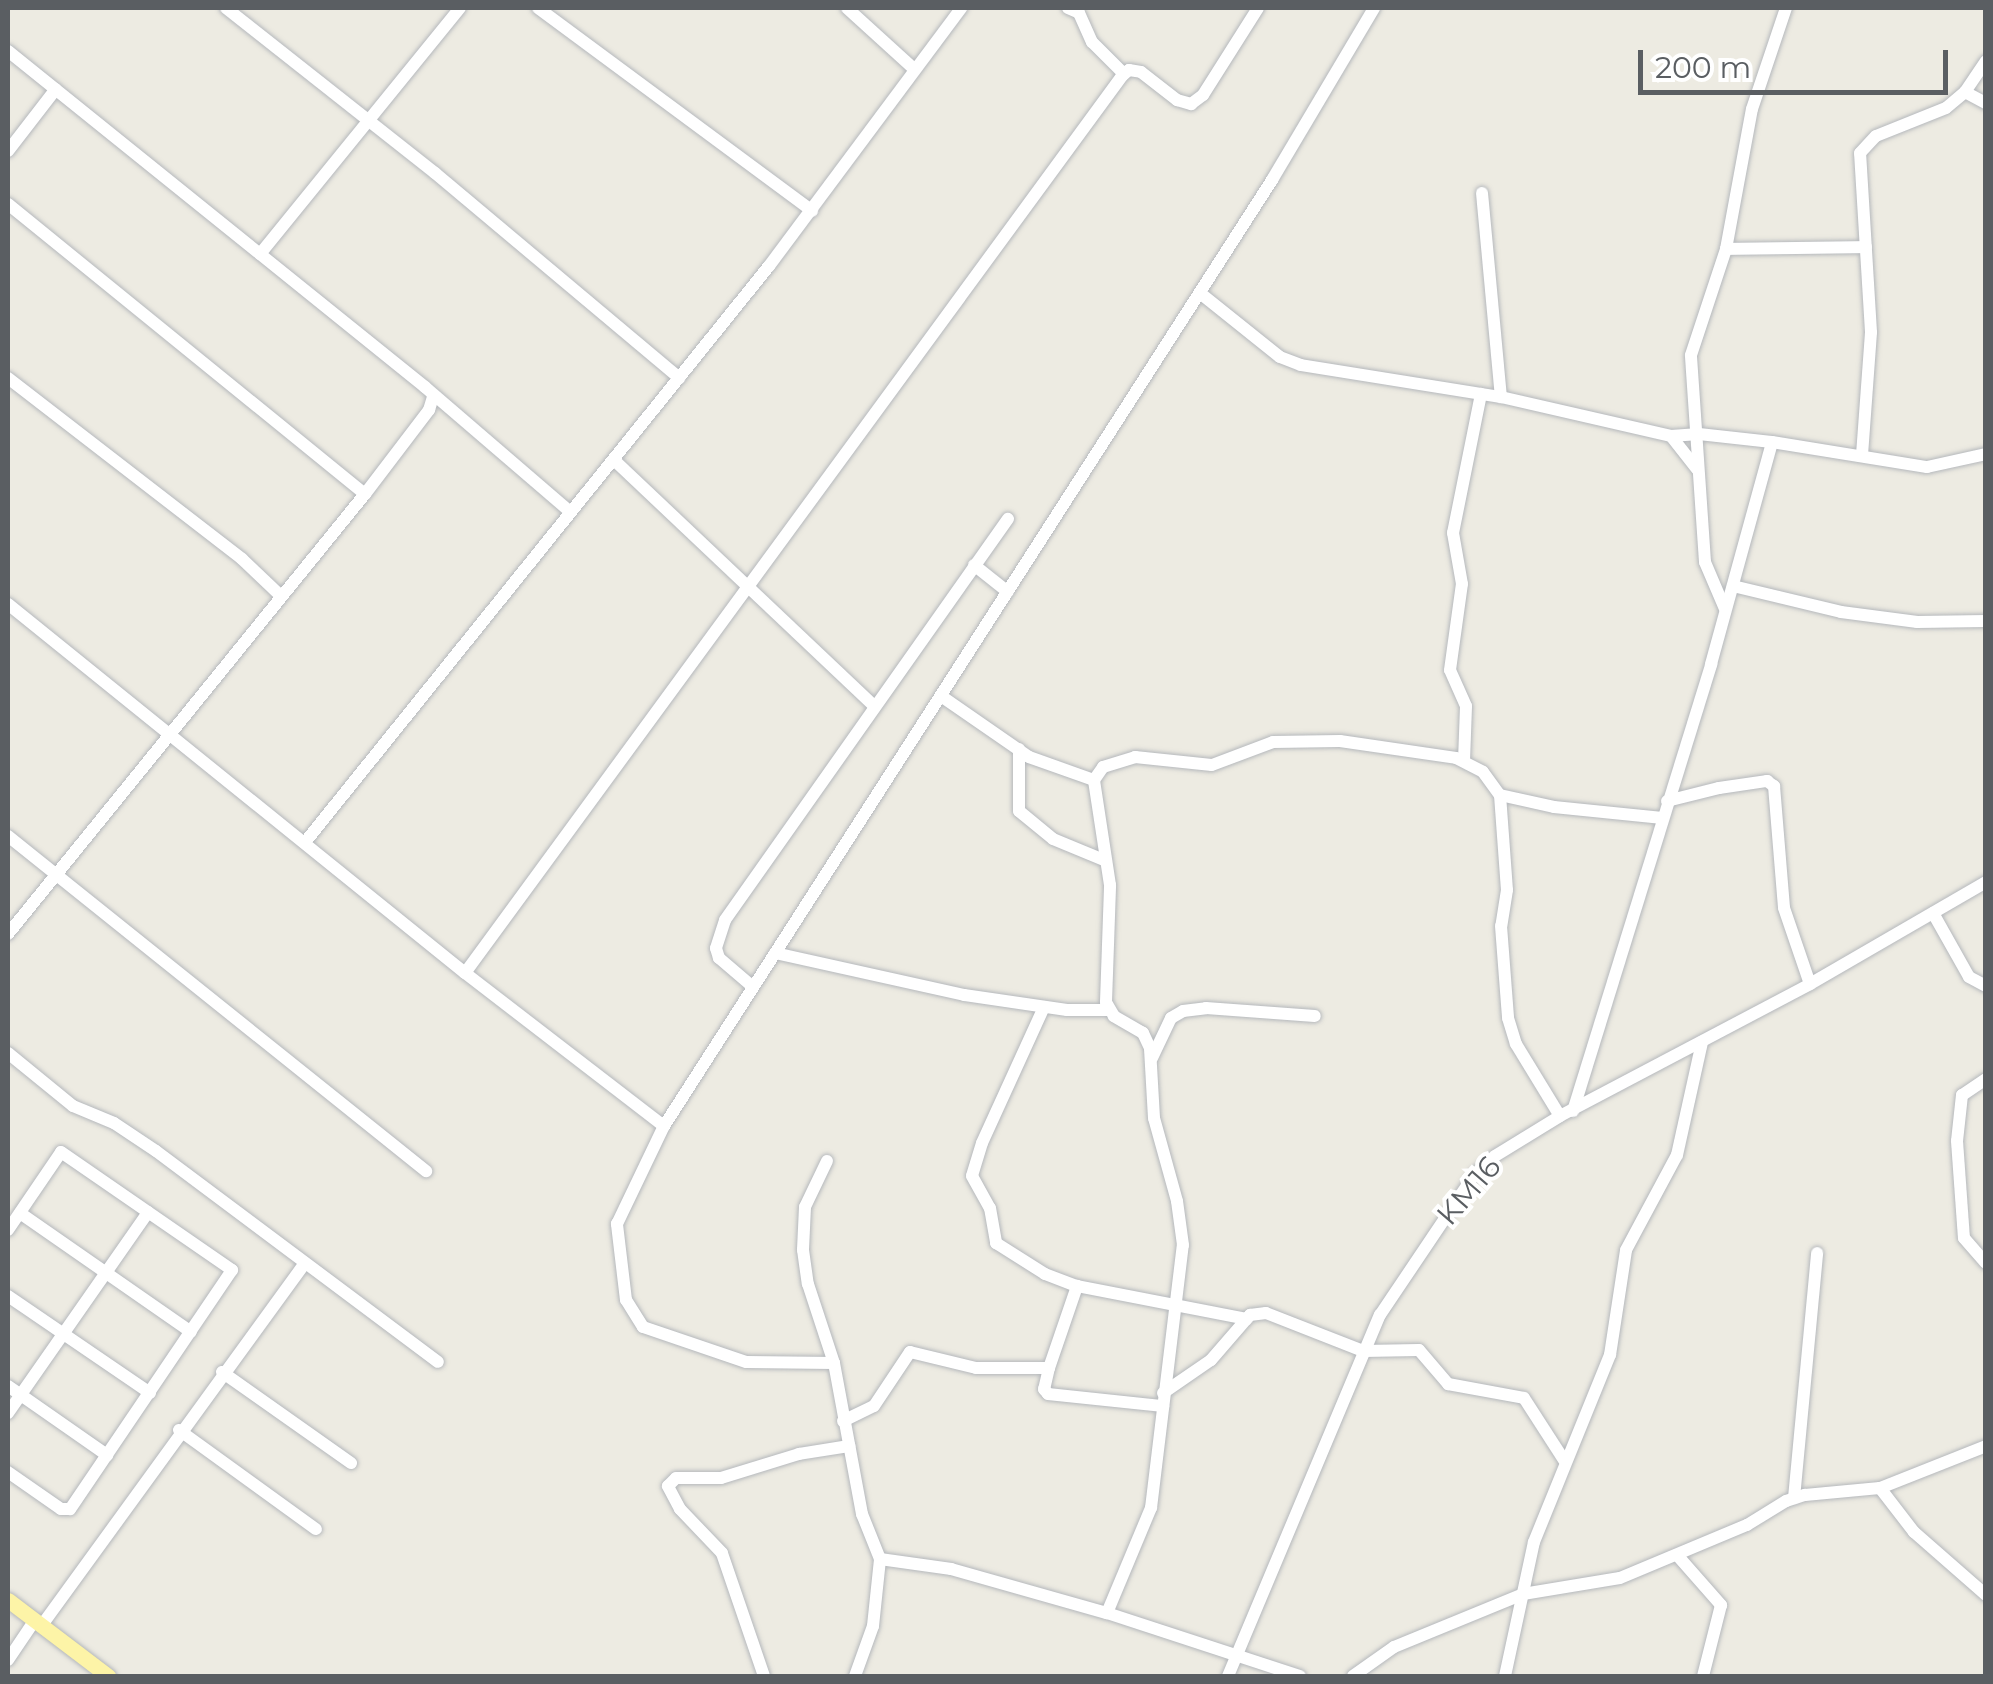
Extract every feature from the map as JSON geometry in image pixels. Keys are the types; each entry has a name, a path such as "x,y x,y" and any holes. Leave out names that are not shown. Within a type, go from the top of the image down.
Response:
{"main road":[{"path":"8,1600 108,1676"}],"street":[{"path":"226,8 368,120 678,378"},
{"path":"260,254 460,8"},
{"path":"538,8 812,211"},
{"path":"847,8 914,68"},
{"path":"306,840 812,211 961,8"},
{"path":"1068,8 1086,13 1092,42 1124,74"},
{"path":"464,973 1124,74 1129,70 1141,72 1177,100 1191,104 1203,95 1258,8"},
{"path":"834,1362 746,1362 684,1344 636,1320 626,1300 616,1228 664,1126 1200,293 1374,8"},
{"path":"1726,609 1706,570 1692,343 1726,250 1752,109 1786,8"},
{"path":"8,51 260,254 569,512"},
{"path":"1862,455 1871,360 1859,157 1864,146 1907,121 1946,108 1964,92 1986,62"},
{"path":"8,151 56,89"},
{"path":"1964,92 1986,103"},
{"path":"1482,193 1501,397"},
{"path":"8,204 365,494"},
{"path":"1726,250 1866,247"},
{"path":"1200,293 1290,362 1501,397 1671,436 1698,434 1772,442 1939,467 1986,454"},
{"path":"8,378 242,559 281,596"},
{"path":"1464,761 1466,706 1450,670 1462,584 1453,534 1480,394"},
{"path":"8,934 365,494 429,410 433,397"},
{"path":"1671,436 1697,469"},
{"path":"1567,1114 1726,609 1772,442"},
{"path":"614,460 874,706"},
{"path":"753,987 718,958 716,948 725,920 1008,519"},
{"path":"974,565 1008,592"},
{"path":"1733,586 1841,612 1917,622 1986,621"},
{"path":"8,604 306,840 464,973 664,1126"},
{"path":"941,696 1040,762 1094,780"},
{"path":"1109,1010 1106,986 1110,885 1094,780 1102,766 1120,758 1212,766 1273,742 1361,743 1464,761 1483,772 1500,795 1506,890 1501,926 1508,1018 1516,1044 1567,1114"},
{"path":"1019,749 1019,811 1052,839 1106,861"},
{"path":"1667,801 1767,781 1774,786 1784,908 1810,984"},
{"path":"1500,795 1554,806 1662,818"},
{"path":"8,836 426,1171"},
{"name":"KM16","path":"1228,1676 1380,1316 1474,1175 1494,1156 1567,1114 1810,984 1986,882"},
{"path":"1933,913 1969,977 1986,986"},
{"path":"775,953 908,984 1044,1007 1109,1010 1142,1033 1151,1060 1154,1118 1183,1233 1178,1306 1150,1508 1107,1613"},
{"path":"1044,1007 982,1143 972,1176 990,1208 996,1243 1045,1274 1078,1286 1247,1318 1266,1313 1363,1351 1419,1350 1448,1384 1524,1398 1564,1460"},
{"path":"1151,1060 1172,1018 1183,1011 1206,1008 1315,1016"},
{"path":"1506,1676 1534,1542 1564,1460 1610,1355 1626,1250 1677,1155 1702,1042"},
{"path":"8,1053 73,1106 114,1123 156,1151 438,1362"},
{"path":"1986,1079 1962,1095 1957,1141 1964,1238 1986,1263"},
{"path":"8,1230 61,1152 232,1270 66,1510 8,1472"},
{"path":"827,1162 802,1224 808,1284 834,1362 862,1514 880,1559 873,1626 855,1676"},
{"path":"8,1413 13,1390 63,1334 148,1212"},
{"path":"20,1213 191,1332"},
{"path":"1794,1498 1817,1253"},
{"path":"8,1660 305,1263"},
{"path":"1078,1286 1049,1368 1044,1388 1048,1394 1163,1400 1211,1360 1247,1318"},
{"path":"8,1296 150,1393"},
{"path":"844,1420 874,1406 910,1352 976,1368 1049,1368"},
{"path":"222,1372 350,1463"},
{"path":"13,1390 107,1454"},
{"path":"179,1430 316,1529"},
{"path":"764,1676 722,1552 680,1510 668,1486 676,1478 720,1478 799,1454 849,1446"},
{"path":"1354,1676 1394,1647 1522,1594 1620,1578 1794,1498 1880,1488 1986,1446"},
{"path":"1880,1488 1914,1532 1986,1595"},
{"path":"1677,1555 1720,1605 1703,1676"},
{"path":"880,1559 951,1568 1107,1613 1300,1676"}]}
